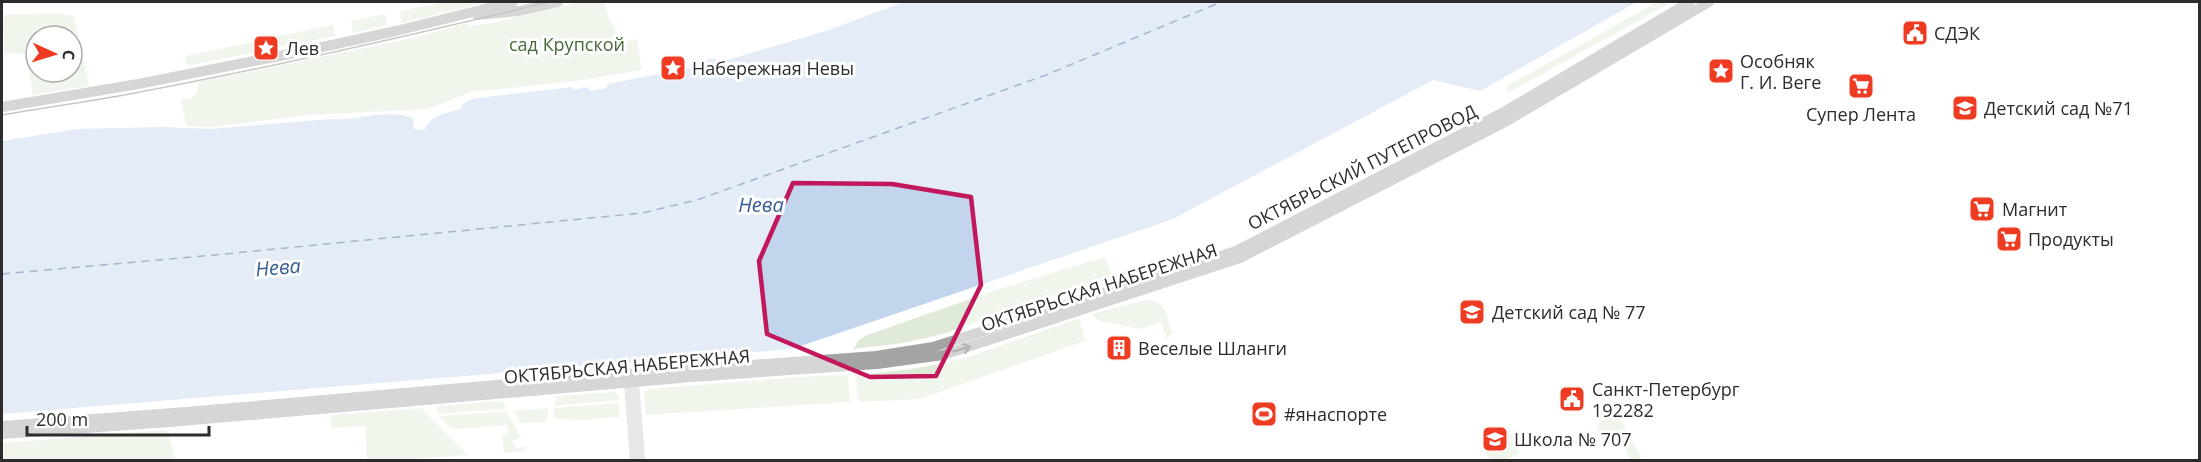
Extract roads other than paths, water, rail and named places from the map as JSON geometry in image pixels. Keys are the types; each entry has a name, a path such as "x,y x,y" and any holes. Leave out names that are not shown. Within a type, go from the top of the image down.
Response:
{"main road":[{"path":"438,21 513,2"},
{"path":"2,107 158,80 438,21 519,11 558,2"},
{"path":"1504,117 1690,2"},
{"path":"1504,117 1710,2"},
{"name":"ОКТЯБРЬСКИЙ ПУТЕПРОВОД","path":"1238,255 1504,117"},
{"name":"ОКТЯБРЬСКАЯ НАБЕРЕЖНАЯ","path":"2,434 632,380 916,351 955,341 1077,300 1238,255"},
{"name":"ОКТЯБРЬСКАЯ НАБЕРЕЖНАЯ","path":"2,426 632,380"}],"street":[{"path":"632,380 634,460"},
{"path":"632,380 641,460"}],"water":[{"name":"Нева","path":"904,2 1637,2 1480,91 1433,80 1173,219 792,349 2,414 2,141 77,129 164,127 211,129 383,114 413,118 414,128 425,129 436,117 461,109 462,105 470,99 572,87 573,90 588,87 590,91 607,88 607,84 696,67 695,62 711,59 727,60 826,31"}],"tram line":[{"path":"2,115 243,72 548,2"}],"place":[{"name":"СДЭК","path":"1915,33"},
{"name":"Лев","path":"266,48"},
{"name":"Набережная Невы","path":"673,68"},
{"name":"Особняк Г. И. Веге","path":"1721,71"},
{"name":"Супер Лента","path":"1861,86"},
{"name":"Детский сад №71","path":"1965,108"},
{"name":"Магнит","path":"1982,209"},
{"name":"Продукты","path":"2009,239"},
{"name":"Детский сад № 77","path":"1472,312"},
{"name":"Веселые Шланги","path":"1119,348"},
{"name":"Санкт-Петербург 192282","path":"1572,399"},
{"name":"#янаспорте","path":"1264,414"},
{"name":"Школа № 707","path":"1495,439"}],"park label":[{"name":"сад Крупской","path":"567,44"}]}
